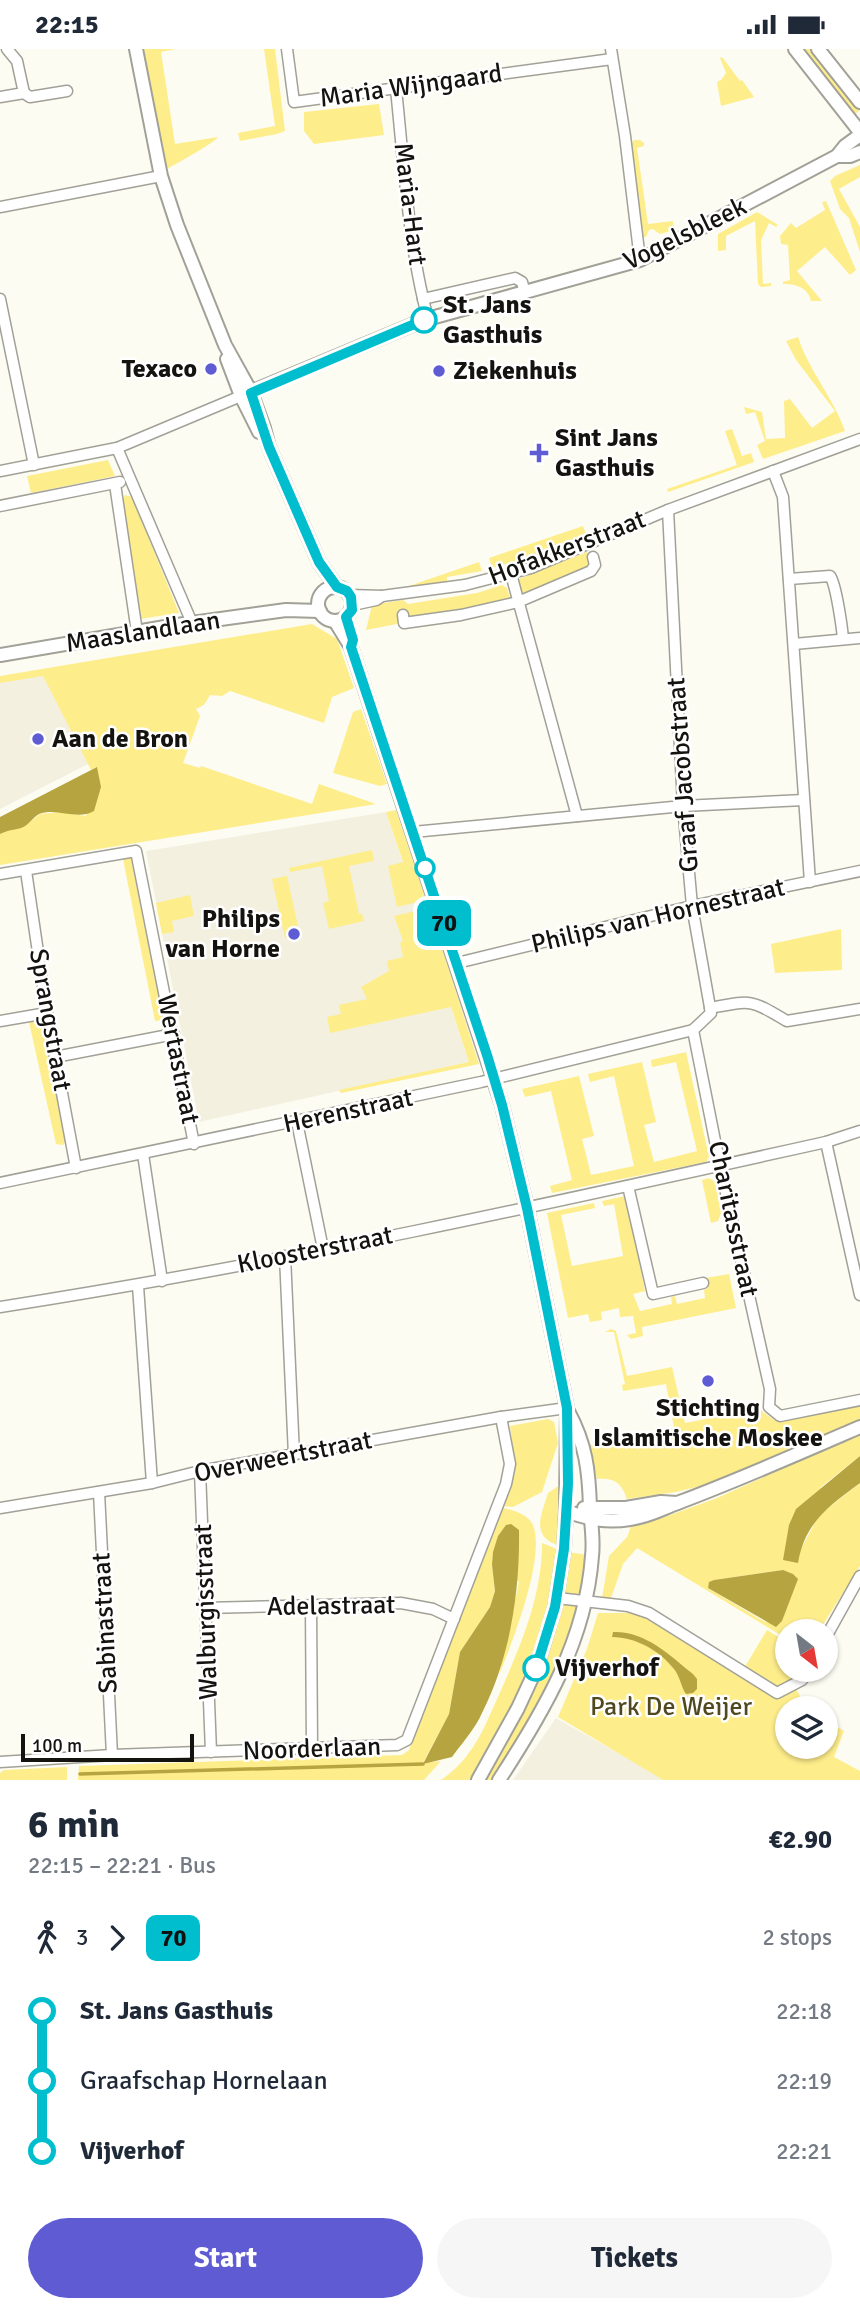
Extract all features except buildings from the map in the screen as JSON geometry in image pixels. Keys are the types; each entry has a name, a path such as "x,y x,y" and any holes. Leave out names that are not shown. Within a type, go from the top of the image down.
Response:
{"street":[{"path":"7,49 17,61 24,93"},
{"path":"136,49 160,176 177,225 225,345 227,359 246,394 319,562 318,571 325,597 325,618 341,619"},
{"name":"Maria Wijngaard","path":"287,49 294,102 397,89 612,54"},
{"path":"796,49 860,134"},
{"path":"818,49 860,102"},
{"path":"612,54 640,260"},
{"name":"Maria-Hart","path":"397,89 408,206 428,319"},
{"path":"0,97 24,93 30,97 67,91"},
{"name":"Vogelsbleek","path":"246,394 428,319 640,260 836,156 860,134"},
{"name":"Vogelsbleek","path":"836,156 850,156 860,152"},
{"path":"0,208 160,176"},
{"path":"423,299 515,278 522,282 525,293"},
{"path":"0,299 34,465"},
{"path":"0,471 117,448 246,394"},
{"name":"Hofakkerstraat","path":"351,600 375,594 382,596 465,585 511,574 593,543 668,510 860,439"},
{"path":"117,448 192,623"},
{"path":"773,471 783,497 810,882"},
{"path":"0,506 129,479"},
{"path":"115,484 137,632"},
{"name":"Graaf Jacobstraat","path":"668,510 683,806 692,906 710,1008"},
{"name":"Hofakkerstraat","path":"403,615 404,623 461,615 518,602 591,571 595,565 593,557"},
{"path":"511,574 577,816"},
{"path":"789,579 830,576 833,580 835,604 840,611 843,639"},
{"path":"325,597 347,591 351,600 341,619 495,1079 527,1208 567,1408 564,1549 551,1625 536,1669 518,1708 478,1780"},
{"name":"Maaslandlaan","path":"0,655 286,610 325,597"},
{"path":"794,644 860,638"},
{"path":"413,832 683,806 804,800"},
{"name":"Wertastraat","path":"26,871 136,851 194,1144"},
{"path":"0,874 26,871"},
{"name":"Sprangstraat","path":"26,871 47,1013 76,1168"},
{"name":"Philips van Hornestraat","path":"457,963 692,906 860,871"},
{"path":"694,1030 711,1013 710,1008 750,1001 762,1005 786,1021 860,1009"},
{"path":"0,1021 47,1013"},
{"name":"Herenstraat","path":"0,1183 495,1079 694,1030"},
{"name":"Charitasstraat","path":"694,1030 720,1166 770,1389 769,1407 780,1416 860,1400"},
{"path":"55,1057 174,1034"},
{"path":"297,1122 323,1249"},
{"name":"Kloosterstraat","path":"0,1307 138,1286 527,1208 826,1142 860,1131"},
{"path":"826,1142 860,1295"},
{"path":"143,1154 162,1281"},
{"path":"628,1186 653,1294 703,1283"},
{"path":"285,1256 294,1455"},
{"path":"138,1286 152,1483"},
{"path":"499,1780 539,1719 573,1644 586,1600 593,1555 591,1483 580,1434 567,1408"},
{"name":"Overweertstraat","path":"0,1508 152,1483 502,1417 567,1408"},
{"name":"Noorderlaan","path":"0,1762 111,1755 397,1745 407,1740 506,1484 510,1464 502,1417"},
{"path":"566,1511 591,1520 627,1520 658,1513 755,1474 860,1427"},
{"name":"Walburgisstraat","path":"200,1472 211,1752"},
{"name":"Sabinastraat","path":"99,1492 111,1755"},
{"path":"566,1511 590,1506 626,1508 661,1502 678,1503"},
{"path":"836,1619 860,1576"},
{"path":"557,1598 628,1606 649,1613 777,1693 799,1682"},
{"name":"Adelastraat","path":"205,1608 401,1603 433,1609 454,1619"},
{"path":"311,1606 312,1749"}],"shaded area":[{"name":"Aan de Bron","path":"43,675 88,764 0,809 0,683"},
{"path":"97,767 101,787 94,811 81,815 46,812 37,815 24,827 0,834 0,817"},
{"name":"Philips van Horne","path":"386,812 469,1062 199,1122 146,851"},
{"path":"860,1456 860,1483 820,1516 806,1536 798,1563 783,1560 789,1525 796,1509"},
{"path":"511,1524 519,1530 518,1577 506,1647 492,1692 479,1719 452,1757 423,1764 449,1714 460,1652 490,1607 495,1591 493,1552 498,1536 506,1525"},
{"path":"783,1570 798,1579 783,1619 775,1619 775,1626 708,1588 709,1582"},
{"path":"613,1632 636,1635 656,1645 693,1674 697,1679 697,1689 686,1694 676,1672 662,1656 638,1642 612,1637"},
{"path":"556,1718 666,1780 513,1780"}],"green space":[{"path":"144,49 176,49 161,52 175,144 218,137 164,171"},
{"path":"264,49 275,49 285,131 240,141 238,133 275,126"},
{"path":"800,49 815,49 860,110 853,116"},
{"path":"722,57 754,97 721,106 717,82 726,73 720,58"},
{"path":"379,104 384,135 314,144 304,131 304,112"},
{"path":"634,140 644,143 644,146 637,148 648,224 673,221 674,230 660,234 653,229 649,230 646,237 642,237 630,144"},
{"path":"860,165 860,177 839,189 860,227 860,252 849,218 840,209 830,181"},
{"path":"826,201 856,270 850,275 825,247 797,271 822,301 811,301 807,292 800,287 783,284 790,280 788,245 781,244 780,236 791,223 796,228 825,210 822,202"},
{"path":"757,212 778,225 776,227 769,223 761,240 763,284 771,283 771,286 761,287 758,284 755,221 726,236 726,250 718,251 718,234"},
{"path":"798,337 808,361 834,407 845,431 763,459 757,445 765,441 755,412 746,414 744,407 762,412 766,439 785,438 784,401 790,399 812,428 835,411 796,360 786,341"},
{"path":"732,429 742,456 751,453 754,462 668,492 667,489 737,465 725,431"},
{"path":"108,460 115,476 31,493 27,476"},
{"path":"125,495 132,497 179,613 140,619 121,502"},
{"path":"583,526 586,534 532,557 492,568 489,558"},
{"path":"587,552 591,564 589,568 524,595 520,594 517,582 519,579"},
{"path":"479,562 482,571 447,577 447,583 403,588"},
{"path":"502,585 507,588 510,598 507,602 410,619 406,609 397,611 397,624 366,630 372,605 403,600 408,604 477,593"},
{"path":"312,624 337,639 354,688 332,697 324,723 230,691 222,696 210,695 204,705 196,709 200,716 183,763 200,768 201,766 312,804 319,784 376,804 0,865 0,834 13,828 22,828 40,814 60,812 86,816 96,767 91,770 43,676 0,683 0,676"},
{"path":"361,709 387,784 380,786 333,773 353,712"},
{"path":"396,810 426,900 397,907 388,866 403,862 386,812"},
{"path":"372,850 374,861 349,866 359,914 362,914 364,921 329,929 323,903 329,901 322,866 290,872 289,868"},
{"path":"131,858 163,1020 155,1021 123,859"},
{"path":"287,876 300,935 285,938 272,879"},
{"path":"190,895 194,916 172,921 174,932 162,934 156,903"},
{"path":"429,908 479,1064 341,1093 339,1090 469,1062 451,1007 330,1033 327,1017 341,1014 339,1005 367,999 361,987 389,971 387,961 403,957 400,943 403,941 394,916"},
{"path":"841,929 842,970 775,973 771,944"},
{"path":"41,1020 67,1140 63,1145 56,1144 29,1022"},
{"path":"686,1052 709,1157 706,1162 552,1193 550,1186 572,1180 551,1091 525,1097 522,1089 579,1076 594,1136 582,1139 591,1175 634,1166 614,1076 590,1082 588,1074 642,1062 656,1122 644,1125 654,1162 697,1151 676,1062 652,1067 651,1060"},
{"path":"709,1178 715,1182 721,1213 718,1221 711,1223 702,1180"},
{"path":"626,1196 645,1291 633,1294 640,1311 672,1304 671,1297 675,1296 677,1304 705,1298 704,1290 708,1288 706,1278 729,1274 736,1308 642,1327 643,1336 631,1339 627,1335 636,1333 633,1316 620,1317 619,1308 601,1312 602,1320 590,1322 588,1314 568,1318 547,1213 594,1203 595,1208 561,1215 572,1266 623,1256 614,1204 604,1206 602,1201"},
{"path":"611,1329 616,1331 627,1376 672,1367 685,1423 759,1409 774,1420 783,1421 860,1405 860,1419 705,1485 627,1499 616,1482 597,1479 590,1445 674,1428 666,1384 623,1391 622,1385 625,1384 614,1332 605,1332"},
{"path":"548,1419 554,1422 558,1443 542,1492 513,1507 502,1506 515,1465 510,1426"},
{"path":"860,1434 860,1456 821,1487 801,1549 819,1515 860,1483 860,1566 827,1619 783,1619 787,1606 783,1570 714,1580 708,1588 765,1622 775,1621 775,1632 637,1548 623,1564 611,1598 602,1598 609,1556 627,1537 632,1524 662,1518 717,1498"},
{"path":"564,1486 560,1546 544,1537 540,1525 548,1493"},
{"path":"500,1507 523,1515 533,1525 536,1539 535,1557 526,1600 499,1675 519,1582 492,1565 495,1591 490,1607 460,1652 449,1714 423,1763 441,1761 424,1780 78,1780 79,1766 402,1755 409,1750"},
{"path":"542,1543 559,1550 540,1636 517,1699 473,1780 441,1780 459,1765 473,1748 522,1641 534,1603"},
{"path":"567,1552 589,1555 579,1602 564,1649 546,1688 494,1780 485,1780 526,1707 546,1655"},
{"name":"Park De Weijer","path":"598,1613 637,1613 740,1675 767,1630 775,1635 775,1682 792,1682 800,1696 775,1696 775,1759 838,1759 860,1771 860,1780 663,1780 558,1717 587,1649"},
{"name":"Park De Weijer","path":"838,1727 844,1731 838,1747"},
{"path":"67,1767 67,1780 0,1780 0,1773 4,1770"}],"waterway":[{"path":"80,1774 423,1764"}],"bus line":[{"name":"70","path":"424,320 251,393 269,447 319,562 337,587 347,591 351,597 352,610 346,617 353,640 351,647 487,1055 527,1208 567,1408 568,1484 564,1549 551,1625 536,1668"}],"place":[{"name":"St. Jans Gasthuis","path":"424,320"},
{"name":"Texaco","path":"211,369"},
{"name":"Ziekenhuis","path":"439,371"},
{"name":"Sint Jans Gasthuis","path":"539,453"},
{"name":"Aan de Bron","path":"38,739"},
{"name":"Philips van Horne","path":"294,934"},
{"name":"Stichting Islamitische Moskee","path":"708,1381"},
{"name":"Vijverhof","path":"536,1668"}]}
